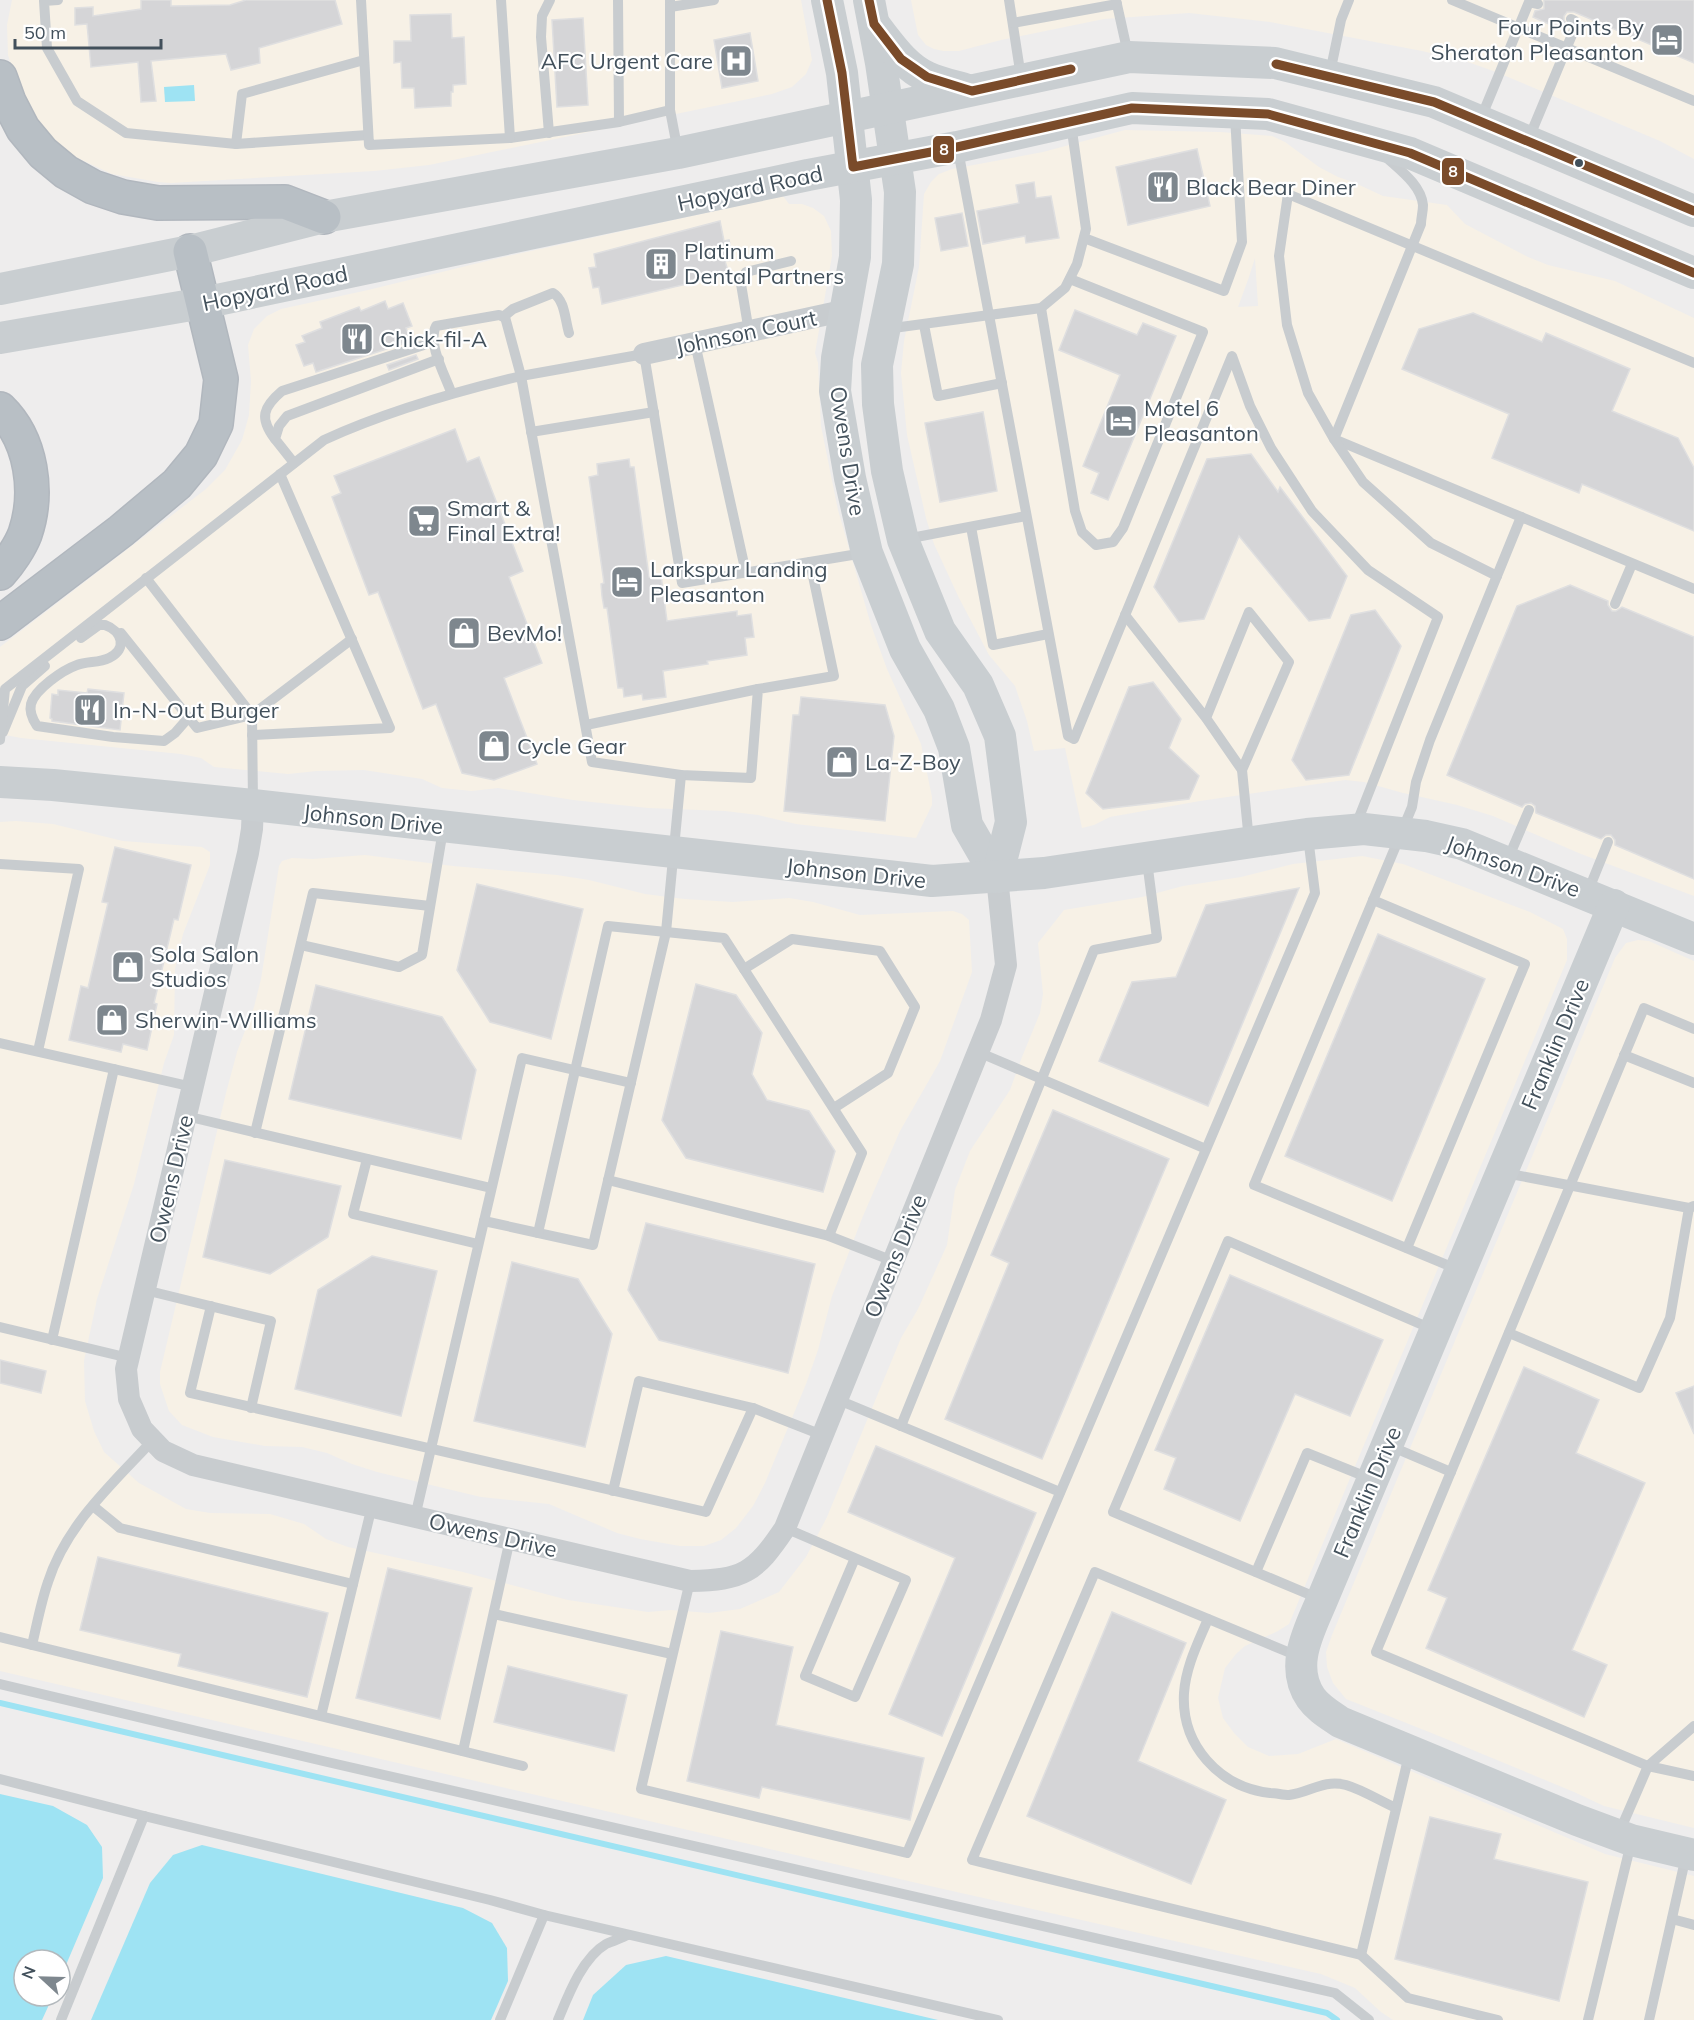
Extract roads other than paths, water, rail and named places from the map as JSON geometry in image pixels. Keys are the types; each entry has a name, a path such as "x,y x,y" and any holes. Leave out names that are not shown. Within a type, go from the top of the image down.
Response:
{"highway":[{"path":"0,77 9,102 23,129 43,153 66,172 93,187 123,197 158,203 285,202 324,217"},
{"path":"0,623 129,524 177,484 201,455 216,424 221,379 190,251"},
{"path":"0,409 12,420 26,452 33,494 24,535 0,573"}],"street":[{"name":"Owens Drive","path":"827,0 842,73 856,200 855,258 837,358 835,391 854,495 867,552 905,650 939,709 954,748 967,825 997,876"},
{"name":"Owens Drive","path":"253,805 248,853 126,1369 129,1399 142,1429 163,1451 193,1465 690,1581 721,1580 747,1572 769,1552 785,1527 991,1020 1006,965 997,876 1011,822 1000,736 978,686 940,631 903,540 887,471 878,404 877,365 898,264 900,192 871,12"},
{"path":"871,12 901,59 913,69 927,77 972,91"},
{"path":"0,289 190,251 324,217 678,153 1129,57 1275,63 1434,102 1694,211"},
{"name":"Hopyard Road","path":"0,338 203,303 957,147 1132,108 1268,114 1410,153 1694,273"},
{"path":"1655,194 1694,197"},
{"name":"Johnson Court","path":"644,354 847,310"},
{"path":"854,495 863,501 877,532 891,539 903,540"},
{"path":"867,552 880,556 902,584 921,584"},
{"name":"Johnson Drive","path":"0,782 53,784 253,805 932,881 1043,873 1307,834 1354,830 1401,832 1462,844 1694,939"},
{"name":"Franklin Drive","path":"1300,1657 1502,1172 1600,899"},
{"path":"1300,1657 1303,1681 1311,1699 1340,1722 1625,1838 1691,1854"}],"lane":[{"path":"58,0 44,1 47,48 78,100 126,133 236,144 368,135"},
{"path":"361,0 369,145 510,138 619,122 670,110"},
{"path":"501,0 510,138"},
{"path":"549,133 541,37 542,16 550,0"},
{"path":"618,0 619,122"},
{"path":"678,153 670,110 670,4 714,0"},
{"path":"1009,0 1022,80"},
{"path":"1329,76 1341,20 1349,0"},
{"path":"1452,0 1694,101"},
{"path":"1013,23 1116,2 1129,57"},
{"path":"1479,121 1529,2 1538,4"},
{"path":"1528,141 1574,30 1575,21 1571,19"},
{"path":"236,144 243,94 364,60"},
{"path":"1084,238 1224,291 1242,242 1235,113"},
{"path":"883,330 1041,308 1065,288 1077,264 1086,230 1071,122"},
{"path":"1334,439 1421,224 1423,206 1421,195 1409,178 1368,141"},
{"path":"957,147 1068,736 1074,739 1232,356 1250,406 1271,447 1312,511 1368,570 1438,617 1354,830"},
{"path":"1497,576 1431,543 1363,482 1334,439 1308,393 1287,325 1279,256 1288,194 1694,363"},
{"path":"749,332 741,284 747,272 791,261"},
{"path":"1041,308 1075,511 1082,532 1096,544 1113,542 1123,528 1203,332 1070,279"},
{"path":"451,392 433,342 432,334 436,326 503,316 513,309 553,292 561,303 568,333"},
{"path":"503,316 521,376 592,762 681,775 751,778 758,689"},
{"path":"924,325 938,396 1002,383"},
{"path":"294,463 266,428 265,417 268,403 282,391 433,342"},
{"path":"695,343 746,573"},
{"path":"0,739 5,689 324,440 355,426 451,392 521,376 644,354 682,583 867,552"},
{"path":"275,439 279,426 286,416 439,359"},
{"path":"531,432 654,412"},
{"path":"1334,439 1694,590"},
{"path":"252,735 390,728 280,474"},
{"path":"903,540 1026,516"},
{"path":"1460,1270 1254,1185 1412,807 1416,782 1430,740 1521,518"},
{"path":"971,527 993,645 1048,634"},
{"path":"585,725 758,689 834,676 810,562"},
{"path":"1615,604 1632,564"},
{"path":"146,578 252,715 253,805"},
{"path":"104,611 197,728 252,715 352,639"},
{"path":"1206,718 1249,612 1289,662 1242,770 1249,843"},
{"path":"1125,615 1206,718 1242,770"},
{"path":"0,739 22,686 99,625 105,625 118,633 121,640 117,654 107,660 76,665 47,684 31,704 32,719 37,726 165,741 189,717"},
{"path":"484,1221 593,1245 666,932 681,775"},
{"path":"1507,862 1529,810"},
{"path":"301,945 399,967 422,955 444,827"},
{"path":"690,1581 641,1789 907,1853 1314,893 1307,834"},
{"path":"1600,899 1608,842"},
{"path":"901,1426 1094,950 1157,938 1147,858"},
{"path":"0,864 79,869 38,1051"},
{"path":"255,1133 313,893 430,906"},
{"path":"1373,900 1525,964 1407,1248"},
{"path":"538,1233 608,926 724,938 862,1153 829,1236"},
{"path":"744,969 792,939 880,951 915,1007 888,1073 834,1108"},
{"path":"1694,1029 1644,1008 1376,1652 1648,1766 1694,1776"},
{"path":"0,1043 193,1087"},
{"path":"978,1052 1206,1149"},
{"path":"1624,1055 1694,1083"},
{"path":"415,1516 522,1058 631,1083"},
{"path":"52,1340 114,1069"},
{"path":"186,1116 491,1188"},
{"path":"367,1159 354,1214 478,1244"},
{"path":"1502,1172 1692,1207 1670,1318 1639,1388 1509,1333"},
{"path":"608,1180 829,1236 893,1261"},
{"path":"1322,1600 1113,1512 1228,1242 1435,1330"},
{"path":"145,1290 271,1321 251,1408"},
{"path":"211,1306 190,1393 706,1512 753,1408"},
{"path":"0,1328 129,1358"},
{"path":"613,1491 639,1382 753,1408 822,1435"},
{"path":"836,1399 1060,1492"},
{"path":"32,1645 48,1580 71,1533 153,1440"},
{"path":"1387,1445 1450,1472"},
{"path":"1256,1572 1307,1453 1372,1480"},
{"path":"93,1506 120,1528 353,1584"},
{"path":"321,1716 372,1506"},
{"path":"785,1527 906,1580 855,1697 805,1676 855,1558"},
{"path":"463,1751 510,1539"},
{"path":"1300,1657 1095,1572 972,1860 1361,1955 1408,1998 1498,2020"},
{"path":"494,1614 672,1654"},
{"path":"1208,1619 1186,1675 1185,1710 1188,1728 1195,1743 1218,1773 1239,1785 1263,1792 1289,1795 1324,1784 1346,1785 1396,1808"},
{"path":"0,1637 523,1766"},
{"path":"0,1684 370,1772 1335,1993 1369,2020"},
{"path":"1588,2020 1625,1838 1648,1766 1694,1726"},
{"path":"1361,1955 1410,1751"},
{"path":"0,1779 544,1915 998,2020"},
{"path":"61,2020 144,1816"},
{"path":"1648,2020 1672,1919 1691,1854"},
{"path":"500,2020 544,1915"},
{"path":"1672,1919 1694,1924"},
{"path":"558,2020 583,1967 604,1945 629,1935"}],"water":[{"path":"194,85 195,101 165,102 164,87"},
{"path":"0,1794 53,1806 87,1825 102,1847 103,1878 72,1951 72,1948 12,1948 12,2008 48,2008 42,2020 0,2020"},
{"path":"202,1845 463,1908 492,1923 507,1948 508,1981 491,2020 91,2020 150,1883 173,1855"},
{"path":"666,1956 938,2020 583,2020 593,1995 626,1965"}],"waterway":[{"path":"0,1703 1327,2013 1337,2020"}],"place":[{"name":"Four Points By Sheraton Pleasanton","path":"1667,40"},
{"name":"AFC Urgent Care","path":"736,61"},
{"name":"Black Bear Diner","path":"1163,187"},
{"name":"Platinum Dental Partners","path":"661,264"},
{"name":"Chick-fil-A","path":"357,339"},
{"name":"Motel 6 Pleasanton","path":"1121,421"},
{"name":"Smart & Final Extra!","path":"424,521"},
{"name":"Larkspur Landing Pleasanton","path":"627,582"},
{"name":"BevMo!","path":"464,633"},
{"name":"In-N-Out Burger","path":"90,710"},
{"name":"Cycle Gear","path":"494,746"},
{"name":"La-Z-Boy","path":"842,762"},
{"name":"Sola Salon Studios","path":"128,967"},
{"name":"Sherwin-Williams","path":"112,1020"}]}
